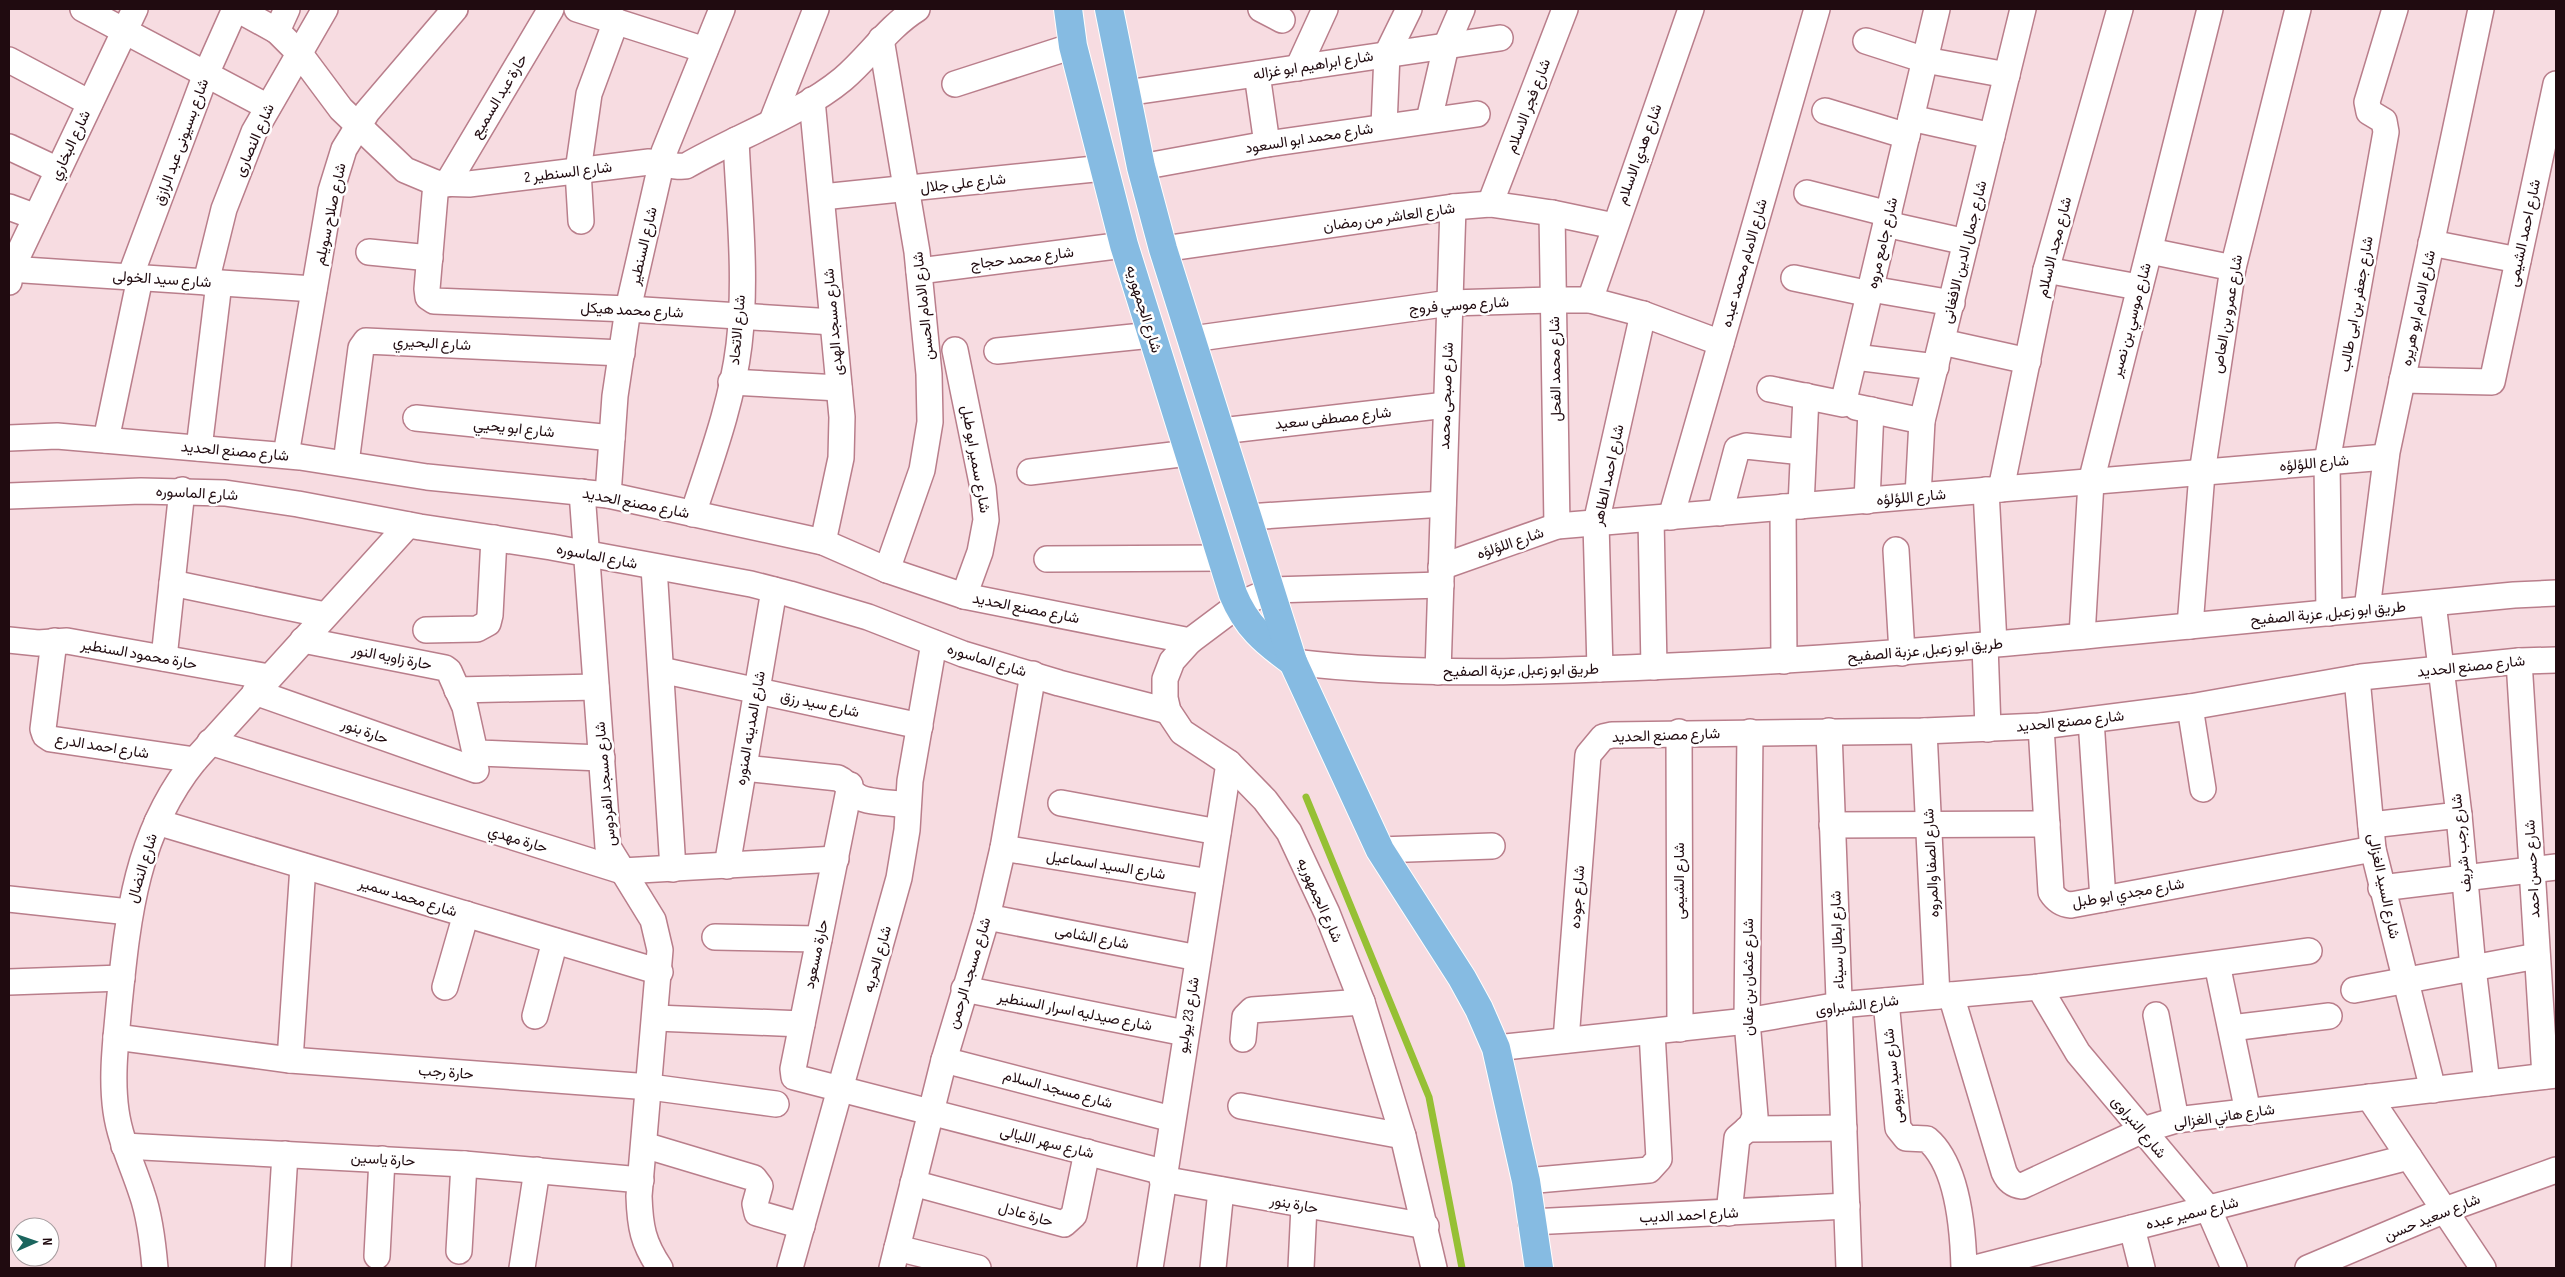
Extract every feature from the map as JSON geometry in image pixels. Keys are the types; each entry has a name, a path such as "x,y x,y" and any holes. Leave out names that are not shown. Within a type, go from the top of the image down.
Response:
{"main road":[{"name":"شارع الجمهوريه","path":"1068,9 1073,46 1124,245 1238,605 1263,640 1293,662"},
{"name":"شارع الجمهوريه","path":"1109,9 1141,167 1163,250 1272,590 1293,662 1380,850 1462,978 1479,1009 1496,1048 1526,1181 1539,1268"}],"street":[{"path":"83,9 268,107"},
{"name":"شارع البخاري","path":"10,274 135,9"},
{"name":"شارع السنطير 2","path":"236,9 277,32 300,54 341,109 405,170 442,184 469,184 661,162 679,167 686,166 812,100 843,79 884,37 917,9"},
{"name":"شارع بسيونى عبد الرازق","path":"106,440 135,277 206,74 236,9"},
{"path":"277,32 287,9"},
{"name":"شارع النصارى","path":"199,448 213,282 224,209 254,132 325,9"},
{"name":"شارع صلاح سويلم","path":"286,455 331,191 344,149 367,112 455,9"},
{"name":"حارة عبد السميع","path":"442,184 551,9"},
{"path":"577,9 705,50"},
{"name":"شارع السنطير","path":"608,495 612,438 628,309 661,162 722,9"},
{"path":"772,121 816,9"},
{"path":"884,37 892,9"},
{"path":"1298,68 1325,9"},
{"path":"1384,126 1387,54 1409,9"},
{"path":"1429,120 1446,46 1462,9"},
{"name":"شارع فجر الاسلام","path":"1490,204 1565,9"},
{"name":"شارع هدي الاسلام","path":"1590,300 1614,226 1692,9"},
{"name":"شارع الامام محمد عبده","path":"1654,667 1661,518 1721,343 1817,9"},
{"name":"شارع جامع مروه","path":"1843,404 1937,9"},
{"name":"شارع جمال الدين الافغانى","path":"1918,496 1922,421 2023,9"},
{"name":"شارع مجد الاسلام","path":"1988,729 1994,490 2028,361 2046,270 2120,9"},
{"name":"شارع موسي بن نصير","path":"2082,636 2091,482 2138,287 2150,251 2210,9"},
{"name":"شارع عمرو بن العاص","path":"2190,626 2202,473 2233,268 2298,9"},
{"name":"شارع جعفر بن ابى طالب","path":"2329,612 2327,462 2386,132 2384,121 2370,112 2367,102 2395,9"},
{"name":"شارع الامام ابو هريره","path":"2367,609 2386,457 2481,9"},
{"path":"580,221 578,172 589,94 616,21"},
{"name":"شارع الامام الحسن","path":"884,37 919,271 929,374 930,422 922,470 887,570"},
{"name":"شارع ابراهيم ابو غزاله","path":"1126,93 1500,38"},
{"path":"1866,41 1925,60 2007,75"},
{"path":"955,84 1073,46"},
{"path":"9,60 90,103"},
{"path":"1257,74 1267,144"},
{"name":"شارع احمد الشيمى","path":"2402,380 2492,382 2556,84"},
{"name":"شارع مسجد الهدى","path":"812,100 842,417 841,458 823,542"},
{"path":"1825,112 1909,127 1992,136"},
{"name":"شارع محمد ابو السعود","path":"1141,167 1267,144 1477,114"},
{"name":"شارع الاتحاد","path":"694,514 724,416 739,345 742,272 736,140"},
{"path":"9,147 58,170"},
{"name":"شارع على جلال","path":"822,197 1104,168"},
{"path":"369,252 430,258 442,184"},
{"path":"1807,193 1966,242"},
{"name":"شارع العاشر من رمضان","path":"1163,250 1453,207 1490,204 1552,213 1614,226"},
{"path":"9,207 36,216"},
{"name":"شارع صبحى محمد","path":"1438,672 1453,207"},
{"name":"شارع محمد الفحل","path":"1552,213 1557,526"},
{"path":"2432,243 2518,260"},
{"name":"شارع محمد حجاج","path":"919,271 1124,245"},
{"path":"2150,251 2233,268"},
{"name":"شارع محمد هيكل","path":"430,258 427,289 431,300 438,302 628,309 833,322"},
{"path":"2046,270 2138,287"},
{"name":"شارع سيد الخولى","path":"10,274 135,277 314,289"},
{"path":"1794,278 1952,304"},
{"name":"شارع موسي فروج","path":"1192,339 1450,302 1590,300 1643,314 1721,343"},
{"name":"شارع احمد الطاهر","path":"1600,669 1596,523 1643,314"},
{"path":"996,351 1152,335"},
{"name":"شارع البحيري","path":"346,462 361,348 366,341 622,353"},
{"path":"1942,342 2028,361"},
{"name":"شارع سمير ابو طبل","path":"955,350 983,488 986,520 980,552 964,596"},
{"path":"1855,357 1936,367"},
{"path":"731,382 839,388"},
{"path":"1770,389 1922,421"},
{"path":"1784,661 1792,507 1803,452 1806,396"},
{"name":"شارع مصطفى سعيد","path":"1221,431 1446,405"},
{"path":"1867,500 1871,410"},
{"name":"شارع ابو يحيي","path":"416,418 612,438"},
{"name":"شارع مصنع الحديد","path":"9,438 57,436 286,455 346,462 428,476 608,495 823,542 887,570 964,596 1190,641"},
{"path":"1720,513 1737,449 1746,446 1803,452"},
{"path":"1030,472 1189,453"},
{"name":"شارع اللؤلؤه","path":"1441,576 1557,526 2386,457"},
{"path":"164,658 182,490"},
{"name":"شارع الماسوره","path":"9,496 69,492 182,490 264,498 408,525 586,553 774,590 868,617 963,654 1168,710"},
{"name":"شارع مسجد الفردوس","path":"582,492 608,847 622,871 639,893 653,920 660,950 660,972 641,1180 640,1224 648,1251 660,1268"},
{"path":"1248,516 1443,504"},
{"name":"شارع النضال","path":"155,1268 153,1246 143,1196 124,1146 116,1110 114,1074 129,912 135,881 157,822 186,771 202,751 408,525"},
{"path":"426,630 477,629 488,623 494,538"},
{"path":"1896,550 1902,653"},
{"path":"1047,559 1222,558"},
{"path":"654,567 673,869"},
{"path":"1272,590 1441,576"},
{"path":"172,583 325,615"},
{"name":"شارع المدينه المنوره","path":"727,866 774,590"},
{"name":"شارع الجمهوريه","path":"1272,590 1238,605 1190,641 1172,661 1165,679 1165,698 1168,710 1182,732 1229,763 1265,800 1289,832 1327,913 1362,1002 1403,1136 1426,1226 1434,1268"},
{"name":"طريق ابو زعبل, عزبة الصفيح","path":"1293,662 1341,668 1438,672 1600,669 1784,661 1902,653 2329,612 2556,593"},
{"name":"شارع رجب شريف","path":"2433,603 2466,877 2473,968 2487,1083"},
{"name":"حارة محمود السنطير","path":"9,640 38,643 67,641 164,658 262,685"},
{"name":"حارة زاويه النور","path":"303,640 440,666 449,671 465,707 473,744 479,753 602,758"},
{"name":"شارع احمد الدرع","path":"54,641 43,729 45,735 51,739 202,751"},
{"name":"شارع الحريه","path":"790,1268 899,878 908,805 934,643"},
{"name":"شارع مصنع الحديد","path":"1588,755 1603,737 1612,735 1679,732 1924,731 2041,726 2190,707 2357,678 2519,661 2556,660"},
{"name":"شارع حسن احمد","path":"2519,661 2544,868 2537,956 2551,1076"},
{"name":"شارع سيد رزق","path":"661,670 920,726"},
{"name":"شارع مسجد الرحمن","path":"894,1258 944,1060 987,917 1003,848 1033,674"},
{"name":"شارع السيد الغزالى","path":"2357,678 2373,849 2381,888 2433,1090"},
{"name":"حارة بنور","path":"262,685 476,770"},
{"path":"457,690 596,687"},
{"path":"2190,707 2203,789"},
{"path":"2091,720 2103,899"},
{"name":"شارع مجدي ابو طبل","path":"2041,726 2051,892 2058,902 2071,905 2373,849"},
{"name":"شارع ابطال سيناء","path":"1829,731 1849,1268"},
{"name":"شارع الصفا والمروه","path":"1924,731 1929,825 1944,996"},
{"name":"شارع الشيمى","path":"1679,732 1680,1029"},
{"name":"شارع عثمان بن عفان","path":"1729,1213 1736,1142 1740,1134 1754,1122 1755,1116 1747,1022 1750,732"},
{"name":"حارة مهدي","path":"202,751 622,871 836,859"},
{"name":"شارع جوده","path":"1566,1040 1588,755"},
{"name":"شارع 23 يوليو","path":"1150,1268 1185,1033 1229,763"},
{"path":"744,768 838,778 850,785 854,794 862,798 908,805"},
{"name":"حارة مسعود","path":"840,1089 794,1076 793,1069 850,785"},
{"path":"1061,803 1218,832"},
{"path":"2371,825 2459,815"},
{"name":"شارع محمد سمير","path":"157,822 660,972"},
{"path":"1832,825 2047,824"},
{"path":"1380,850 1492,846"},
{"name":"شارع السيد اسماعيل","path":"1003,848 1210,882"},
{"path":"290,1060 303,866"},
{"path":"2381,888 2544,868"},
{"path":"9,899 129,912"},
{"path":"445,987 466,914"},
{"name":"شارع الشامى","path":"987,917 1198,958"},
{"path":"715,937 819,939"},
{"path":"534,1016 555,941"},
{"name":"شارع الشبراوى","path":"1496,1048 1747,1022 1839,1005 2039,987 2309,951"},
{"path":"2354,990 2537,956"},
{"path":"2217,964 2248,1112"},
{"path":"9,982 122,978"},
{"name":"شارع النبراوى","path":"2039,987 2078,1053 2208,1208 2234,1268"},
{"name":"شارع صيدليه اسرار السنطير","path":"964,989 1185,1033"},
{"name":"شارع هاني الغزالى","path":"1944,996 2004,1172 2010,1182 2022,1186 2143,1130 2176,1120 2551,1076"},
{"name":"شارع سيد بيومى","path":"1886,1001 1898,1128 1906,1138 1927,1139 1939,1150 1953,1186 1962,1221 1964,1268"},
{"path":"1244,1039 1244,1016 1252,1010 1362,1002"},
{"path":"2156,1015 2176,1120"},
{"path":"2231,1028 2329,1016"},
{"path":"656,1018 802,1024"},
{"path":"1526,1181 1654,1168 1659,1159 1652,1032"},
{"name":"حارة رجب","path":"116,1037 290,1060 650,1087 776,1104"},
{"name":"شارع مسجد السلام","path":"944,1060 1172,1119"},
{"name":"شارع سهر الليالى","path":"840,1089 1087,1152 1163,1175"},
{"path":"2369,1098 2483,1268"},
{"path":"1241,1106 1403,1136"},
{"path":"1747,1129 1844,1128"},
{"path":"644,1145 754,1178 760,1186 755,1204 757,1213 802,1226"},
{"name":"حارة ياسين","path":"124,1146 464,1164 641,1180"},
{"name":"حارة عادل","path":"913,1183 1064,1224 1074,1215 1087,1152"},
{"path":"278,1268 285,1154"},
{"name":"شارع سمير عبده","path":"1976,1268 2409,1157"},
{"path":"377,1256 382,1159"},
{"path":"460,1251 464,1164"},
{"path":"522,1268 537,1170"},
{"name":"شارع سعيد حسن","path":"2308,1268 2445,1210 2556,1170"},
{"name":"حارة بنور","path":"1163,1175 1221,1190 1426,1226"},
{"path":"1212,1268 1221,1190"},
{"path":"1301,1268 1304,1206"},
{"name":"شارع احمد الديب","path":"1531,1222 1847,1206"},
{"path":"2132,1228 2142,1268"},
{"path":"894,1258 978,1268"}],"waterway":[{"path":"1306,797 1429,1097 1462,1268"}]}
